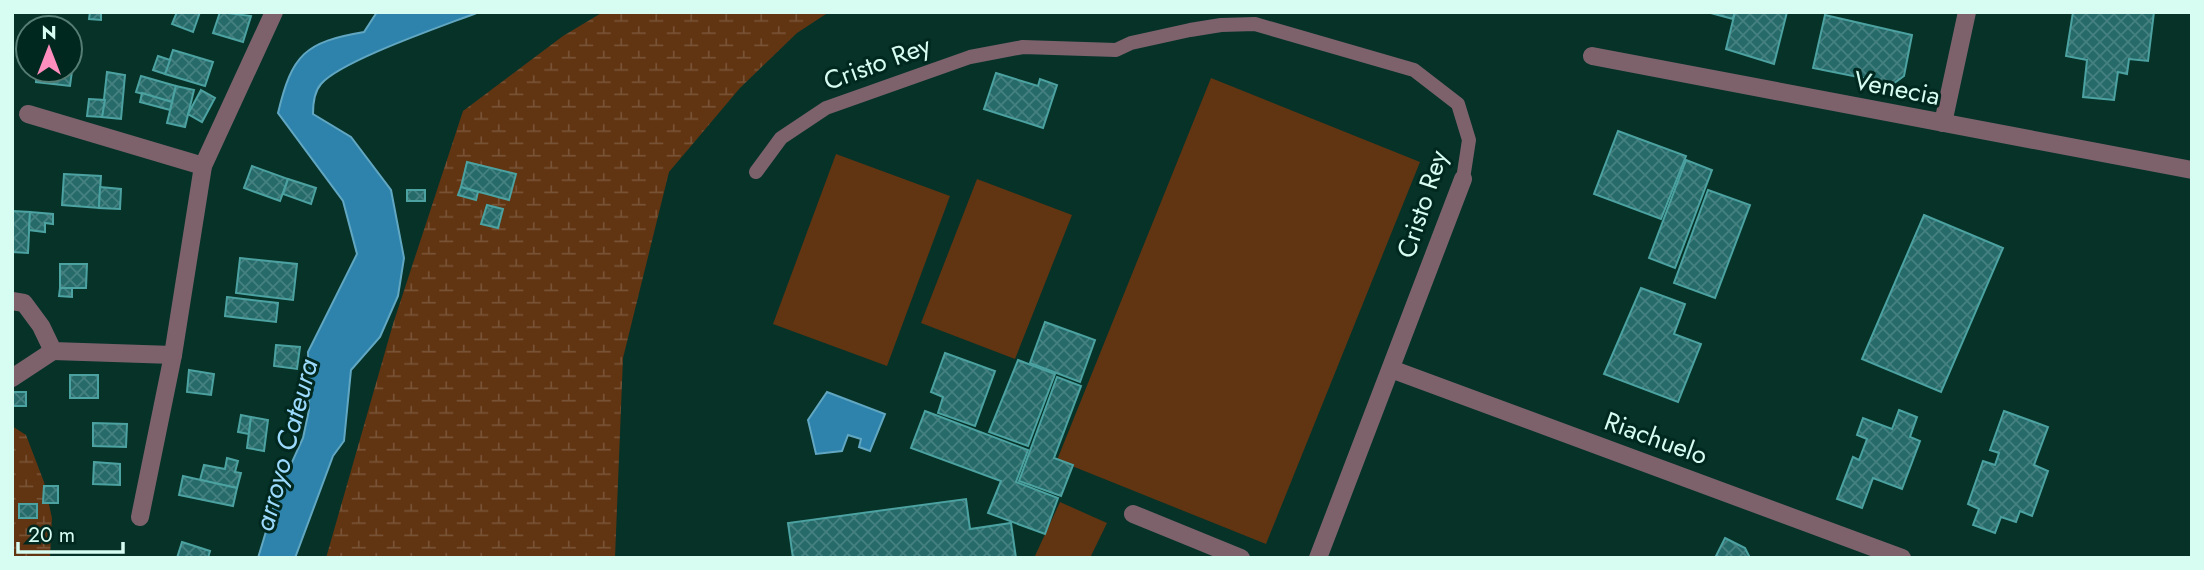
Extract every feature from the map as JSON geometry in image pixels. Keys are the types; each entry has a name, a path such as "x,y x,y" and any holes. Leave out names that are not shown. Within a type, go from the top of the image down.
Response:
{"street":[{"path":"140,517 173,355 203,166 274,12"},
{"path":"1943,123 1967,12"},
{"name":"Venecia","path":"1592,56 2192,170"},
{"path":"28,114 203,166"},
{"name":"Cristo Rey","path":"1318,558 1463,178"},
{"path":"12,301 24,303 41,326 53,351"},
{"path":"12,378 53,351 173,355"},
{"name":"Riachuelo","path":"1391,369 1859,549 1902,558"},
{"path":"1133,514 1241,558"}],"lane":[{"name":"Cristo Rey","path":"756,172 781,138 826,108 970,57 1023,47 1116,50 1131,43 1190,30 1255,24 1414,70 1458,104 1469,140 1463,178"}],"green space":[{"path":"603,12 829,12 797,33 740,88 669,172 623,358 615,558 326,558 393,324 463,111 563,36"},
{"path":"1211,78 1420,162 1266,544 1057,460"},
{"path":"836,154 950,196 887,366 773,324"},
{"path":"977,179 1072,215 1015,359 921,323"},
{"path":"12,426 26,435 44,482 52,518 50,558 12,558"},
{"path":"1060,502 1107,523 1090,558 1034,558"}],"water":[{"path":"377,12 479,12 350,64 321,84 317,91 313,114 351,137 391,190 404,258 398,296 380,337 351,370 344,441 333,456 295,558 258,558 277,495 303,438 309,410 308,352 357,254 343,201 278,113 289,77 304,54 328,41 364,32"},
{"path":"827,392 885,414 870,451 859,447 861,439 848,435 842,451 816,454 808,420"}],"building":[{"path":"90,12 101,12 101,20 89,19"},
{"path":"177,12 200,12 193,32 172,24"},
{"path":"220,12 251,16 243,42 213,33"},
{"path":"1707,12 1735,12 1733,19"},
{"path":"1735,12 1787,12 1774,64 1726,49"},
{"path":"2073,12 2154,12 2148,61 2129,59 2127,74 2118,72 2114,100 2083,97 2087,60 2066,56"},
{"path":"1825,15 1912,35 1904,76 1893,84 1813,68"},
{"path":"173,50 213,62 205,86 165,74"},
{"path":"158,56 170,60 165,74 153,70"},
{"path":"107,72 125,75 121,119 102,117"},
{"path":"996,73 1038,86 1040,79 1057,85 1043,128 984,109"},
{"path":"141,76 176,86 172,102 136,92"},
{"path":"176,86 194,90 185,127 167,123"},
{"path":"201,90 215,98 202,122 188,114"},
{"path":"142,93 172,102 170,110 140,102"},
{"path":"89,99 105,100 102,117 87,116"},
{"path":"1618,131 1686,156 1661,219 1594,194"},
{"path":"1686,160 1712,170 1675,268 1649,258"},
{"path":"467,162 516,174 509,200 461,187"},
{"path":"252,166 288,179 280,201 244,188"},
{"path":"64,174 101,176 99,208 62,205"},
{"path":"288,179 316,188 311,204 283,194"},
{"path":"100,187 121,189 120,209 99,208"},
{"path":"461,187 478,192 476,200 458,195"},
{"path":"407,190 425,190 425,201 407,201"},
{"path":"1708,190 1750,205 1715,298 1674,283"},
{"path":"487,205 503,209 498,228 481,224"},
{"path":"12,211 30,212 28,253 12,252"},
{"path":"30,212 53,214 53,224 45,223 45,232 29,230"},
{"path":"1924,215 2003,248 1941,392 1862,359"},
{"path":"240,258 297,264 293,300 236,293"},
{"path":"60,264 87,264 86,288 60,288"},
{"path":"60,288 72,288 72,297 59,296"},
{"path":"1641,288 1685,304 1674,334 1701,344 1678,402 1604,374"},
{"path":"227,297 278,303 276,322 225,316"},
{"path":"1045,322 1095,340 1080,382 1030,363"},
{"path":"276,345 300,347 297,369 274,366"},
{"path":"945,353 995,371 975,426 938,413 943,397 931,392"},
{"path":"1018,360 1055,374 1028,446 989,432"},
{"path":"189,370 214,374 211,395 187,392"},
{"path":"70,375 98,375 98,398 70,398"},
{"path":"1057,377 1081,386 1054,458 1073,465 1061,496 1019,481"},
{"path":"12,392 26,392 26,406 12,406"},
{"path":"1899,410 1917,417 1910,437 1920,441 1902,489 1873,478 1862,508 1837,499 1853,457 1859,460 1867,439 1857,435 1863,418 1892,429"},
{"path":"925,411 1028,450 1016,482 1058,498 1045,534 988,513 1001,481 911,448"},
{"path":"2004,411 2048,427 2034,465 2048,471 2032,516 2020,511 2016,522 2001,517 1995,533 1973,525 1979,509 1968,504 1983,461 1995,465 1999,453 1990,450"},
{"path":"241,415 251,417 249,434 238,432"},
{"path":"251,417 268,420 264,451 247,448"},
{"path":"93,423 127,424 126,447 93,446"},
{"path":"227,458 238,461 235,472 241,473 237,488 200,480 204,465 225,469"},
{"path":"94,462 120,464 120,485 93,484"},
{"path":"183,476 237,488 233,506 179,495"},
{"path":"44,486 58,486 58,503 43,503"},
{"path":"966,499 970,529 1011,523 1016,558 793,558 788,523"},
{"path":"19,504 37,504 37,518 19,518"},
{"path":"1725,538 1745,548 1750,558 1715,558"},
{"path":"182,542 210,551 208,558 177,558"}],"water label":[{"name":"arroyo Cateura","path":"286,445"}]}
